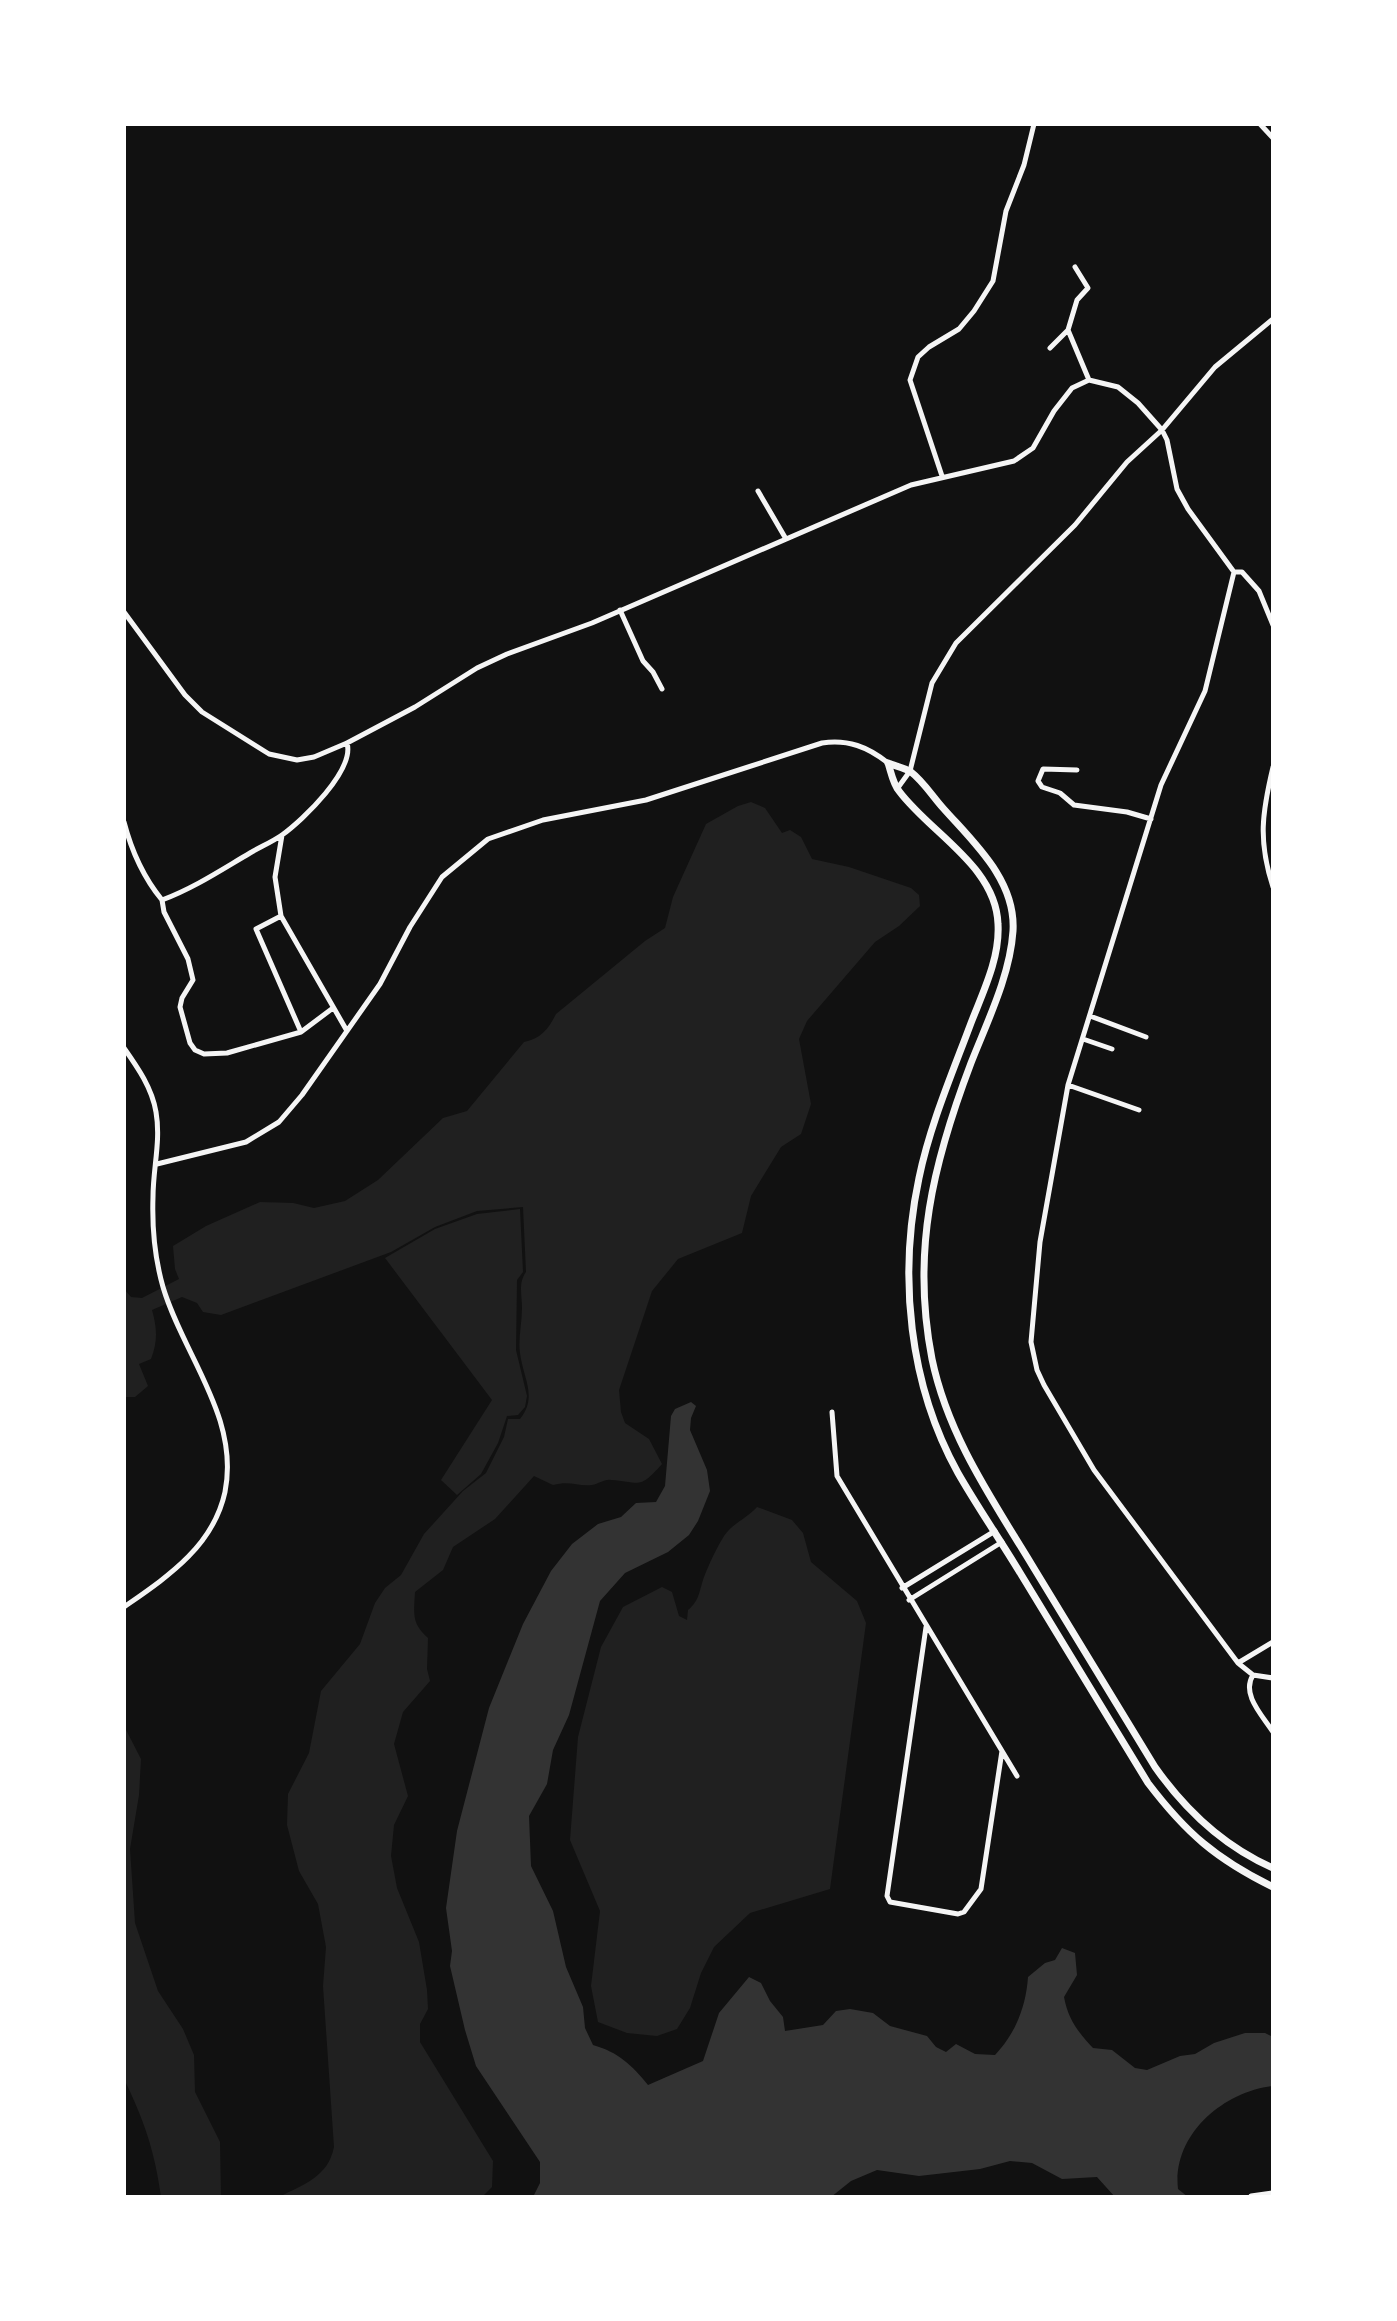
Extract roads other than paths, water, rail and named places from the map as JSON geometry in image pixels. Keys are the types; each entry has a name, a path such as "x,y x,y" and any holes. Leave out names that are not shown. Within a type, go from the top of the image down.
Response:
{"main road":[{"path":"888,763 910,771 989,860 1003,883 1013,928 1007,963 954,1108 936,1168 925,1234 926,1323 938,1387 965,1454 1155,1767 1183,1804 1221,1838 1273,1868"},
{"path":"888,763 897,789 982,878 998,923 989,976 941,1102 921,1168 912,1227 910,1269 914,1349 938,1430 957,1471 1148,1783 1177,1821 1204,1846 1229,1864 1273,1887"},
{"path":"941,1102 954,1108"},
{"path":"1082,1675 1094,1668"}],"street":[{"path":"942,476 910,380 912,372 923,352 959,329 970,318 993,281 1006,211 1024,165 1034,124"},
{"path":"1260,124 1273,138"},
{"path":"1050,348 1068,330 1077,300 1088,288 1075,267"},
{"path":"897,789 910,771 932,683 956,643 1075,525 1127,462 1162,430 1215,367 1273,319"},
{"path":"1068,330 1089,380"},
{"path":"124,612 194,705 257,749 297,760 332,751 415,707 477,668 911,485 1003,465 1023,456 1033,448 1054,411 1072,388 1089,380 1118,387 1138,403 1167,440 1177,489 1188,509 1234,572 1205,691 1161,785 1068,1085 1038,1257 1032,1327 1033,1355 1044,1385 1094,1470 1238,1663 1253,1675 1273,1678"},
{"path":"758,491 786,539"},
{"path":"1234,572 1242,572 1251,579 1273,625"},
{"path":"620,610 643,661 649,665 662,689"},
{"path":"157,1164 246,1142 279,1122 302,1095 380,984 410,927 442,877 488,839 543,820 646,800 837,740 876,753 888,763"},
{"path":"162,900 189,889 282,835 330,790 348,759 347,743"},
{"path":"1273,767 1264,803 1261,839 1273,887"},
{"path":"1077,770 1043,769 1038,781 1042,787 1060,793 1074,805 1127,812 1151,819"},
{"path":"124,822 143,871 162,900 164,912 184,950 193,980 180,1007 190,1043 195,1050 204,1054 227,1053 301,1032 333,1008"},
{"path":"282,835 275,877 281,916 347,1031"},
{"path":"281,916 256,929 301,1032"},
{"path":"1090,1016 1146,1037"},
{"path":"1083,1039 1112,1049"},
{"path":"124,1048 145,1077 156,1111 157,1164 153,1196 157,1259 163,1286 225,1435 228,1469 217,1516 197,1549 164,1579 124,1607"},
{"path":"1068,1085 1139,1110"},
{"path":"832,1412 837,1476 1017,1776"},
{"path":"902,1588 995,1531"},
{"path":"909,1600 1002,1542"},
{"path":"926,1627 887,1896 890,1902 958,1914 964,1912 981,1889 1002,1751"},
{"path":"1238,1663 1273,1642"},
{"path":"1253,1675 1248,1683 1249,1691 1273,1732"},
{"path":"1251,2196 1273,2193"}]}
